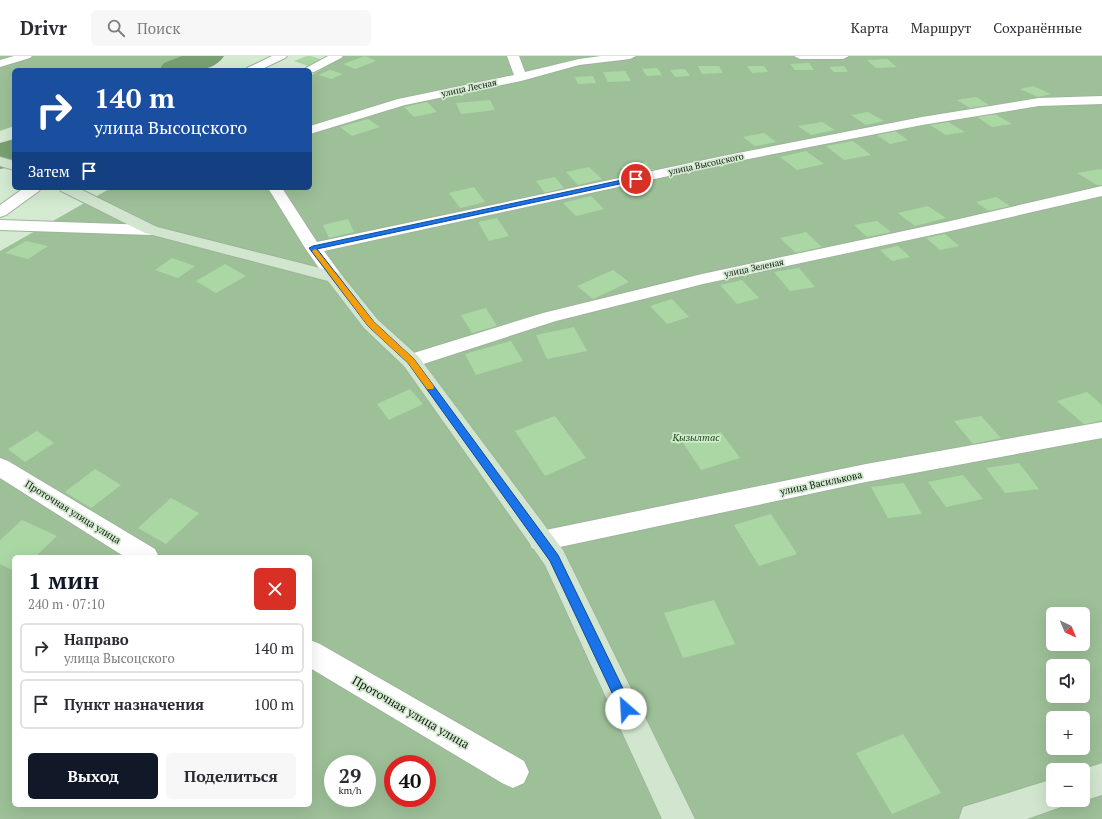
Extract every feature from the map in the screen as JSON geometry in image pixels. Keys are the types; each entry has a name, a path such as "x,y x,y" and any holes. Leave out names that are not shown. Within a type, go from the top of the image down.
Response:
{"street":[{"path":"0,64 26,56"},
{"path":"255,68 282,56"},
{"path":"312,69 337,56"},
{"path":"513,56 522,77"},
{"name":"улица Лесная","path":"312,129 402,102 522,77 579,62 630,56"},
{"path":"800,56 844,56"},
{"name":"улица Высоцского","path":"313,248 728,159 922,121 1040,102 1102,100"},
{"path":"0,161 12,165"},
{"path":"0,212 31,190"},
{"path":"70,190 151,230 334,277"},
{"path":"276,190 313,248 334,277 371,324 411,361 554,558 679,819"},
{"name":"улица Зеленая","path":"411,361 550,317 702,279 946,227 1102,191"},
{"path":"0,225 151,230"},
{"name":"улица Василькова","path":"541,541 866,473 1102,430"},
{"name":"Проточная улица улица","path":"0,467 143,555"},
{"name":"Проточная улица улица","path":"312,654 513,772"},
{"path":"1090,783 1102,779"},
{"path":"974,819 1046,796"}],"green space":[{"path":"0,56 191,56 160,68 12,68 12,127 0,131"},
{"name":"Қызылтас","path":"344,56 1102,56 1102,819 0,819 0,251 107,190 312,190 312,75"}],"building":[{"path":"307,56 323,60 308,66 294,61"},
{"path":"365,56 376,61 355,69 343,64"},
{"path":"887,59 897,67 876,68 867,60"},
{"path":"809,63 814,70 795,70 790,64"},
{"path":"698,66 719,66 723,73 702,74"},
{"path":"747,66 764,66 768,72 752,73"},
{"path":"844,66 848,72 834,72 829,67"},
{"path":"657,68 662,75 647,76 642,69"},
{"path":"685,69 690,76 675,77 670,70"},
{"path":"330,70 343,74 331,79 318,75"},
{"path":"625,71 631,81 608,82 603,72"},
{"path":"593,76 596,83 578,84 575,77"},
{"path":"1033,86 1051,94 1038,97 1020,89"},
{"path":"976,97 989,105 970,108 957,100"},
{"path":"490,100 495,110 461,114 456,103"},
{"path":"427,102 437,112 414,117 404,107"},
{"path":"868,112 884,121 866,125 851,115"},
{"path":"995,114 1012,124 992,127 976,116"},
{"path":"368,119 380,127 352,136 340,127"},
{"path":"822,122 835,130 811,135 798,126"},
{"path":"948,122 965,132 946,135 930,125"},
{"path":"895,131 908,140 890,144 877,135"},
{"path":"764,133 776,142 755,146 743,137"},
{"path":"853,141 871,155 844,160 826,146"},
{"path":"806,151 824,164 797,170 780,157"},
{"path":"646,162 654,170 629,175 621,167"},
{"path":"589,167 602,179 578,185 566,172"},
{"path":"1100,169 1102,170 1102,185 1097,185 1077,173"},
{"path":"555,177 564,188 545,193 536,181"},
{"path":"474,187 485,202 460,208 449,193"},
{"path":"591,196 604,209 576,216 563,203"},
{"path":"996,197 1013,208 992,213 976,202"},
{"path":"928,206 946,218 915,226 898,213"},
{"path":"497,218 509,236 489,241 478,222"},
{"path":"348,219 354,232 329,238 323,225"},
{"path":"877,221 891,232 867,237 854,225"},
{"path":"806,232 822,247 796,253 780,238"},
{"path":"945,234 959,246 940,250 926,238"},
{"path":"26,241 48,246 28,259 5,253"},
{"path":"898,246 910,257 892,261 880,250"},
{"path":"172,258 195,266 178,278 155,270"},
{"path":"225,264 246,276 216,293 196,281"},
{"path":"799,268 815,287 790,291 774,272"},
{"path":"613,270 629,282 593,299 577,286"},
{"path":"742,280 759,298 737,304 720,285"},
{"path":"672,299 689,317 667,324 650,306"},
{"path":"486,308 497,326 472,333 461,315"},
{"path":"574,327 587,351 547,359 536,335"},
{"path":"511,341 523,361 476,375 465,354"},
{"path":"410,389 423,404 389,420 377,404"},
{"path":"1087,392 1102,405 1102,420 1085,425 1057,401"},
{"path":"555,416 586,458 545,476 515,431"},
{"path":"981,416 1001,438 973,444 954,421"},
{"path":"37,431 54,443 25,462 8,449"},
{"path":"721,432 740,458 701,470 683,443"},
{"path":"1019,463 1039,489 1005,493 986,468"},
{"path":"95,469 121,485 91,508 65,492"},
{"path":"963,475 983,499 946,507 928,482"},
{"path":"904,483 922,514 888,518 871,487"},
{"path":"171,498 199,513 166,544 138,528"},
{"path":"771,514 797,554 759,566 734,525"},
{"path":"22,520 57,536 37,555 12,555 12,570 0,564 0,540"},
{"path":"714,600 735,644 683,658 664,613"},
{"path":"903,734 941,793 892,814 856,753"}],"waterway":[{"path":"180,68 209,56"},
{"path":"0,158 12,151"}],"slow traffic":[{"path":"315,251 371,324 411,361 430,387"}],"route":[{"path":"626,709 554,558 411,361 371,324 313,248 636,179"}]}
